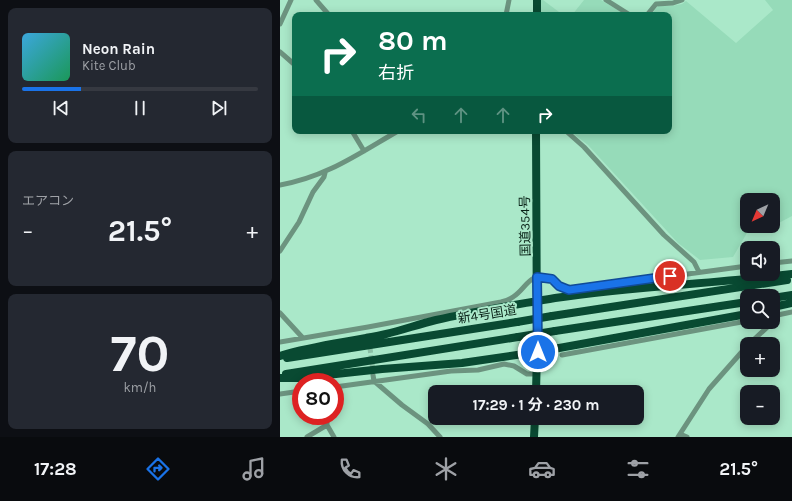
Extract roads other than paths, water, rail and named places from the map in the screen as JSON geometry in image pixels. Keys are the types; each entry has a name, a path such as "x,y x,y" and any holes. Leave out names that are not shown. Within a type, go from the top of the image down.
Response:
{"highway":[{"path":"537,0 537,12"},
{"name":"国道354号","path":"536,134 538,352 536,385"},
{"path":"280,356 303,349 387,334 470,313 537,302 615,291 744,280 792,274"},
{"name":"新4号国道","path":"280,359 792,279"},
{"path":"780,297 792,295"},
{"path":"280,377 518,337 740,303"},
{"path":"780,306 792,303"},
{"path":"280,377 299,378 382,369 462,363 538,352 740,315"},
{"path":"534,437 535,425"}],"street":[{"path":"280,24 290,0"},
{"path":"316,0 326,12"},
{"path":"507,12 509,0"},
{"path":"606,0 625,12"},
{"path":"649,12 656,4 673,3 682,0"},
{"path":"280,52 292,62"},
{"path":"354,134 364,150"},
{"path":"280,185 298,182 324,173 393,134"},
{"path":"569,134 584,147 664,235 694,262 699,272"},
{"path":"280,251 299,222 313,192 324,177 324,173"},
{"path":"780,262 792,261"},
{"path":"280,342 302,337 368,330 508,300 515,296 530,280 537,277 552,279 559,286 569,290 740,267"},
{"path":"780,315 792,312"},
{"path":"280,313 302,337"},
{"path":"562,355 740,322"},
{"path":"757,337 765,329"},
{"path":"687,437 679,435 710,389 740,354"},
{"path":"344,385 373,378 478,370 504,364 514,366 527,374 536,374"},
{"path":"373,378 402,405 428,424 440,437"},
{"path":"280,394 292,392"},
{"path":"307,437 327,425 334,437"}],"tunnel":[{"path":"766,281 768,289"},
{"path":"368,333 373,371"}]}
